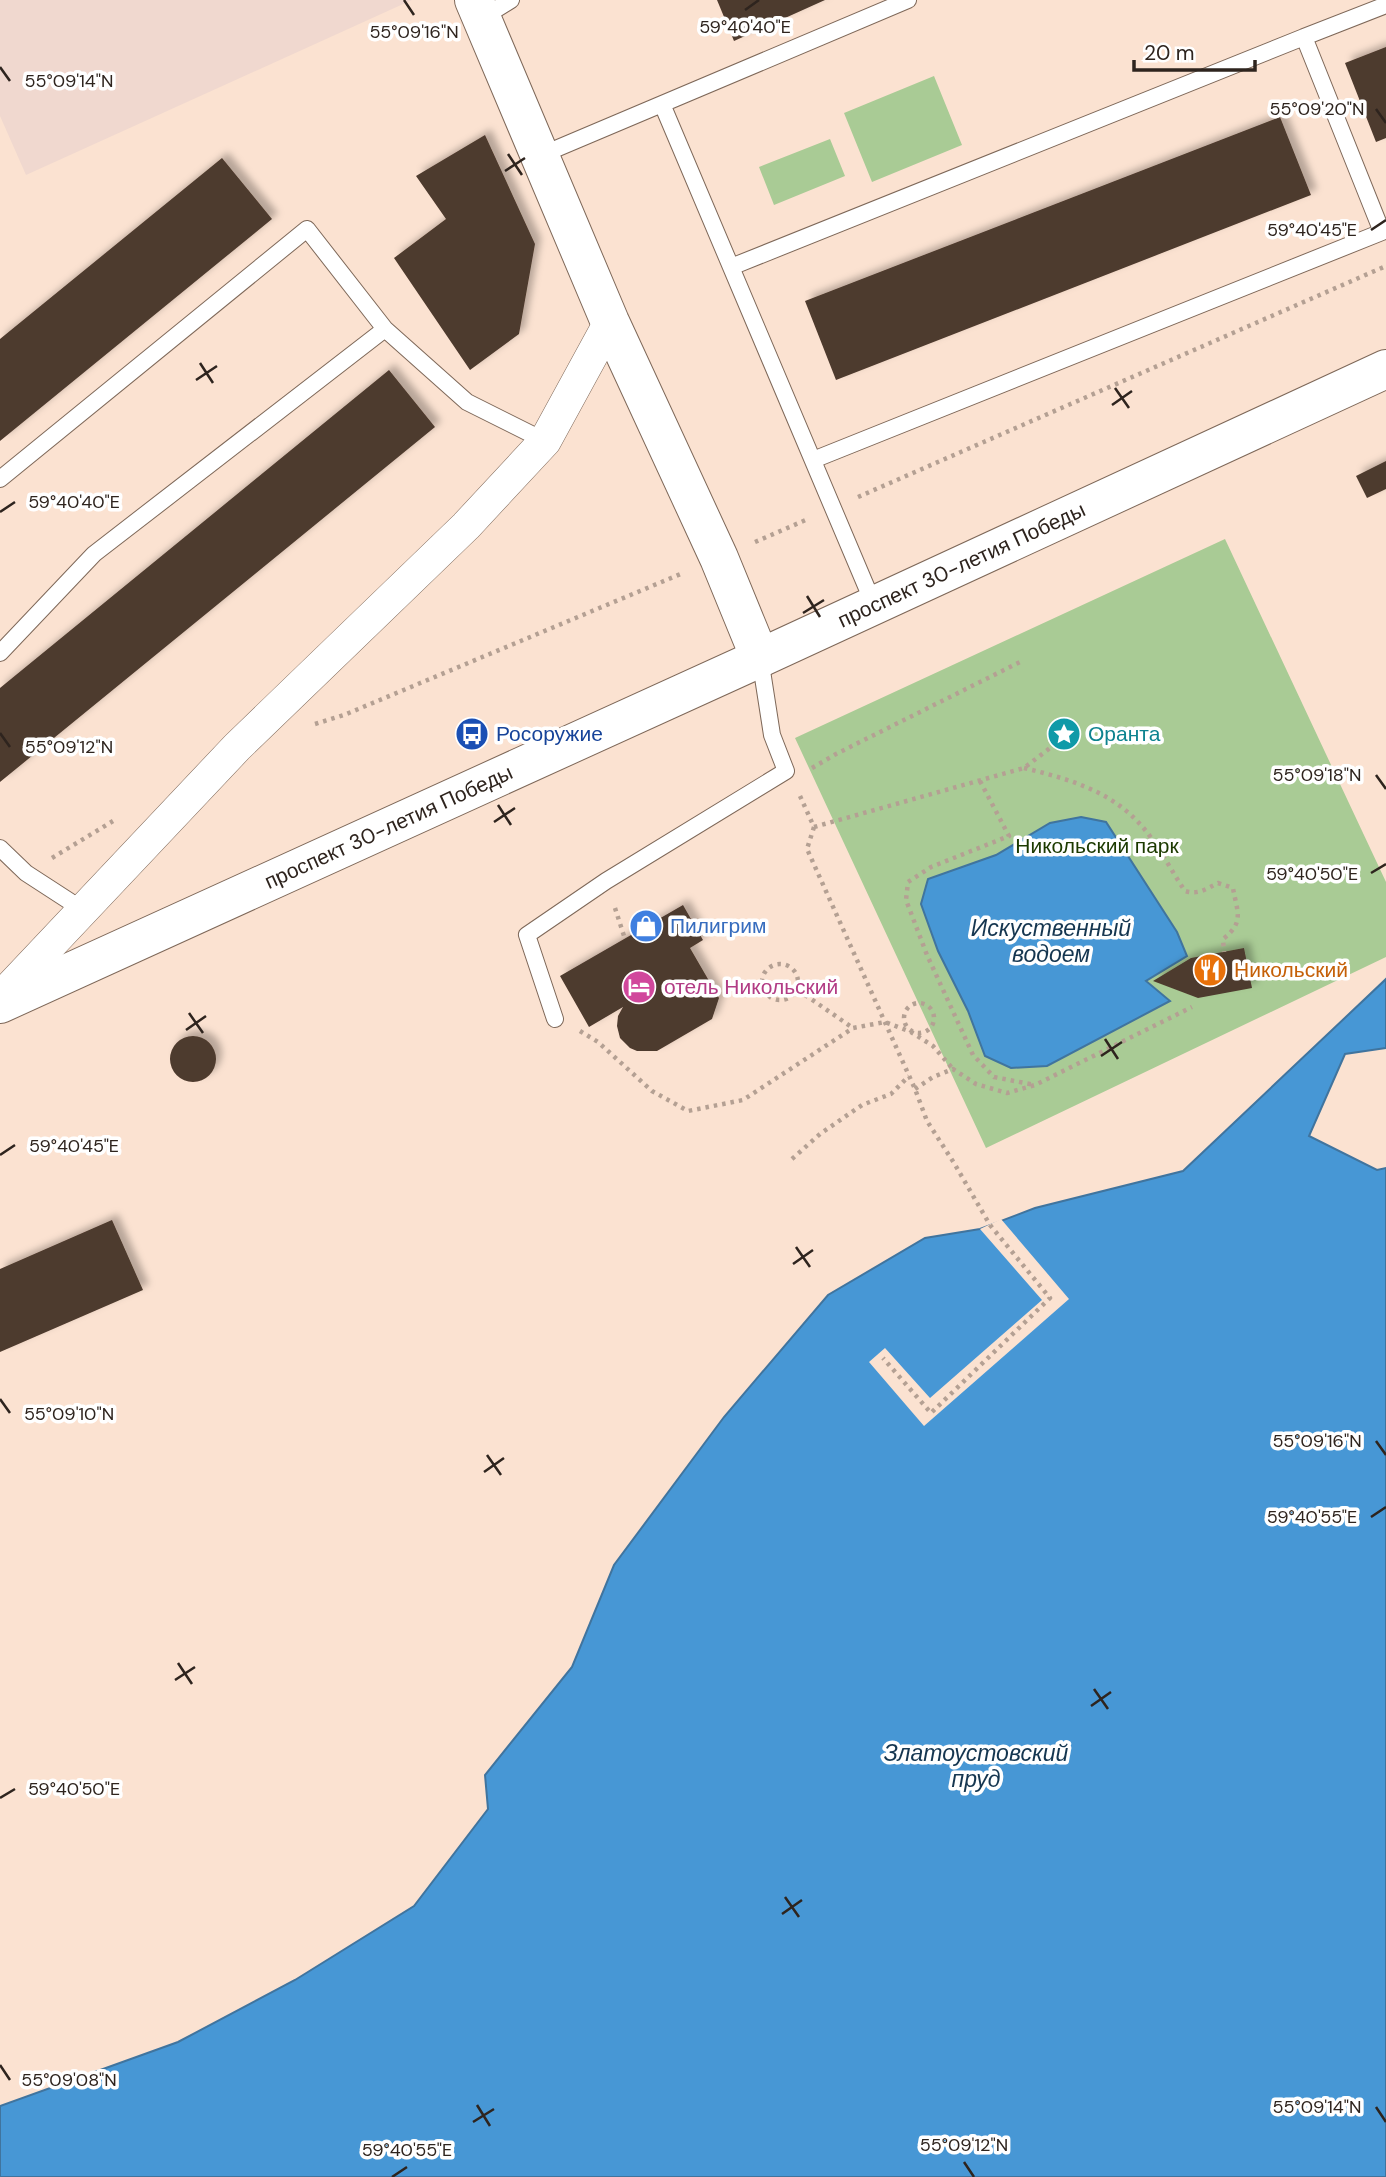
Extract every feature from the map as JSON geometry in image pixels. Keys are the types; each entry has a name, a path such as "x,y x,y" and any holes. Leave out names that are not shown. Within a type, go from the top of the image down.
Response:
{"main road":[{"path":"489,6 539,156 610,322 719,558 760,658"},
{"name":"проспект 30-летия Победы","path":"0,1001 760,658 1386,369"}],"street":[{"path":"0,1001 237,747 466,526 545,441 610,322"}],"lane":[{"path":"539,156 908,0"},
{"path":"731,267 1386,5"},
{"path":"813,460 1382,232 1304,37"},
{"path":"662,104 874,605"},
{"path":"0,479 307,229 385,329 467,402 545,441"},
{"path":"0,653 94,554 385,329"},
{"path":"555,1019 527,934 606,881 789,775 772,734 760,658"},
{"path":"0,848 26,873 83,910"}],"path":[{"path":"883,1359 931,1413 1050,1298 990,1225 927,1121 807,849 814,827 789,775 1020,662"},
{"path":"814,827 1024,768 1050,748"},
{"path":"1024,768 1056,775 1113,801 1140,823 1185,891 1202,891 1218,883 1233,888 1239,921 1235,930 1223,939 1224,952"},
{"path":"980,781 1009,836 931,867 908,882 906,900 927,955 973,1055 995,1077 1035,1085"},
{"path":"776,963 788,964 799,976 798,990 787,1000 777,1001 764,991 762,980 766,969 776,963"},
{"path":"798,990 853,1028"},
{"path":"918,1001 932,1008 934,1024 924,1033 911,1032 904,1023 906,1008 918,1001"},
{"path":"555,1019 569,1024 598,1042 652,1091 688,1111 743,1100 853,1028 885,1022 911,1032 933,1046 953,1069 976,1084 1007,1093 1035,1085 1192,1007"},
{"path":"915,1089 933,1077 953,1069"},
{"path":"792,1159 820,1133 862,1105 891,1094 909,1076"}],"shaded area":[{"path":"0,0 412,0 26,175 0,116"}],"green space":[{"path":"934,76 962,145 872,182 844,113"},
{"path":"830,139 845,176 774,205 759,167"},
{"name":"Никольский парк","path":"1225,539 1386,882 1386,957 986,1148 795,738"}],"water":[{"name":"Искуственный водоем","path":"1081,817 1106,822 1177,932 1187,956 1146,981 1170,1001 1047,1066 1011,1068 985,1056 968,1011 938,951 921,904 928,879 996,855 1050,823"},
{"name":"Златоустовский пруд","path":"1386,979 1386,1048 1345,1054 1309,1136 1377,1170 1386,1168 1386,2177 0,2177 0,2106 178,2042 295,1980 414,1906 488,1809 485,1775 572,1667 614,1565 724,1417 828,1295 925,1238 980,1229 1035,1208 1183,1171"}],"pier":[{"path":"1001,1219 1069,1299 924,1426 869,1362 885,1348 930,1398 1042,1300 980,1229"}],"building":[{"path":"717,0 825,0 734,41"},
{"path":"1386,47 1386,138 1376,142 1345,63"},
{"path":"1280,117 1311,195 836,380 805,301"},
{"path":"485,135 535,244 519,334 470,370 394,258 446,219 416,176"},
{"path":"222,158 272,219 0,441 0,339"},
{"path":"389,370 435,427 0,782 0,688"},
{"path":"1386,461 1386,489 1367,498 1356,476"},
{"name":"отель Никольский","path":"683,905 703,940 690,948 719,998 712,1019 657,1051 637,1051 620,1038 617,1026 623,1007 589,1027 560,976"},
{"name":"Никольский","path":"1244,948 1252,988 1198,998 1153,981 1191,958"},
{"path":"193,1036 209,1043 216,1059 209,1075 193,1082 177,1075 170,1059 177,1043"},
{"path":"112,1220 143,1290 0,1352 0,1269"}],"place":[{"name":"Росоружие","path":"472,734"},
{"name":"Оранта","path":"1064,734"},
{"name":"Пилигрим","path":"646,926"},
{"name":"Никольский","path":"1210,970"},
{"name":"отель Никольский","path":"639,987"}]}
